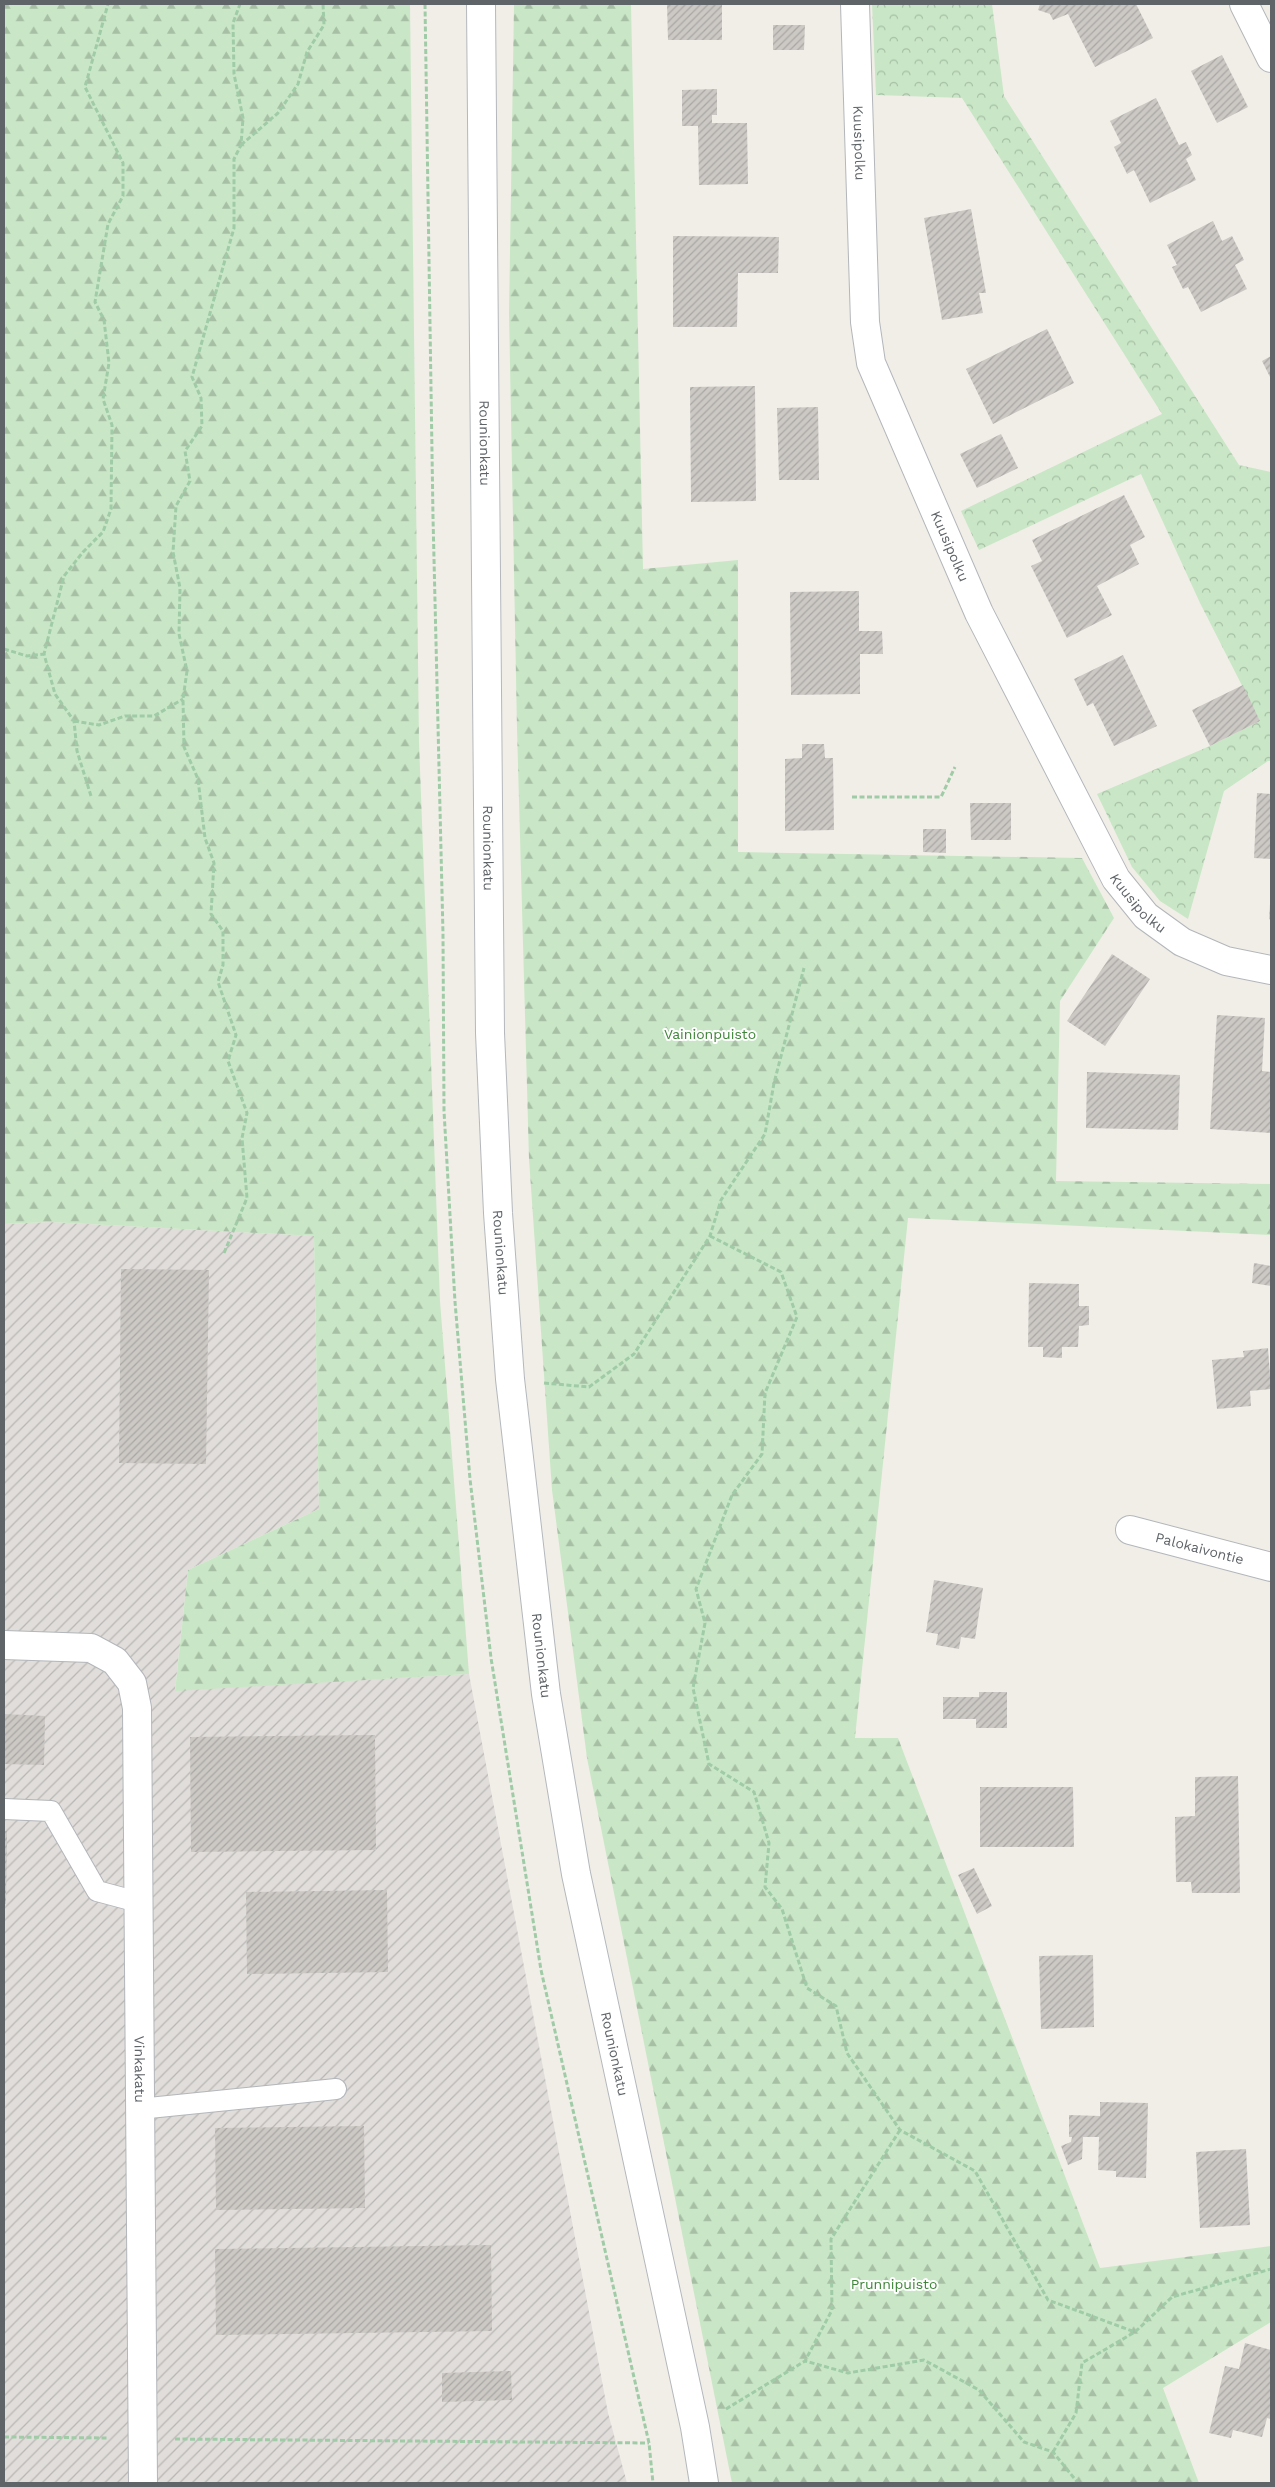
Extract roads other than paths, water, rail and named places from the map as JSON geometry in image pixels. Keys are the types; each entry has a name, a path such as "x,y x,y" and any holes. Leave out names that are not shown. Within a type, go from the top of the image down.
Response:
{"main road":[{"name":"Rounionkatu","path":"481,4 490,1023 498,1212 510,1379 546,1694 576,1874 695,2427 704,2483"},
{"name":"Kuusipolku","path":"855,4 864,322 871,363 907,447 979,613 1116,879 1146,916 1182,942 1226,961 1271,970"},
{"path":"1244,4 1271,58"},
{"name":"Palokaivontie","path":"1130,1530 1271,1567"},
{"name":"Vinkakatu","path":"4,1645 91,1648 115,1661 132,1683 137,1708 143,2483"}],"lane":[{"path":"4,1809 51,1811 97,1891 138,1902"},
{"path":"140,2109 336,2089"}],"park label":[{"name":"Vainionpuisto","path":"710,1034"},
{"name":"Prunnipuisto","path":"894,2284"}]}
